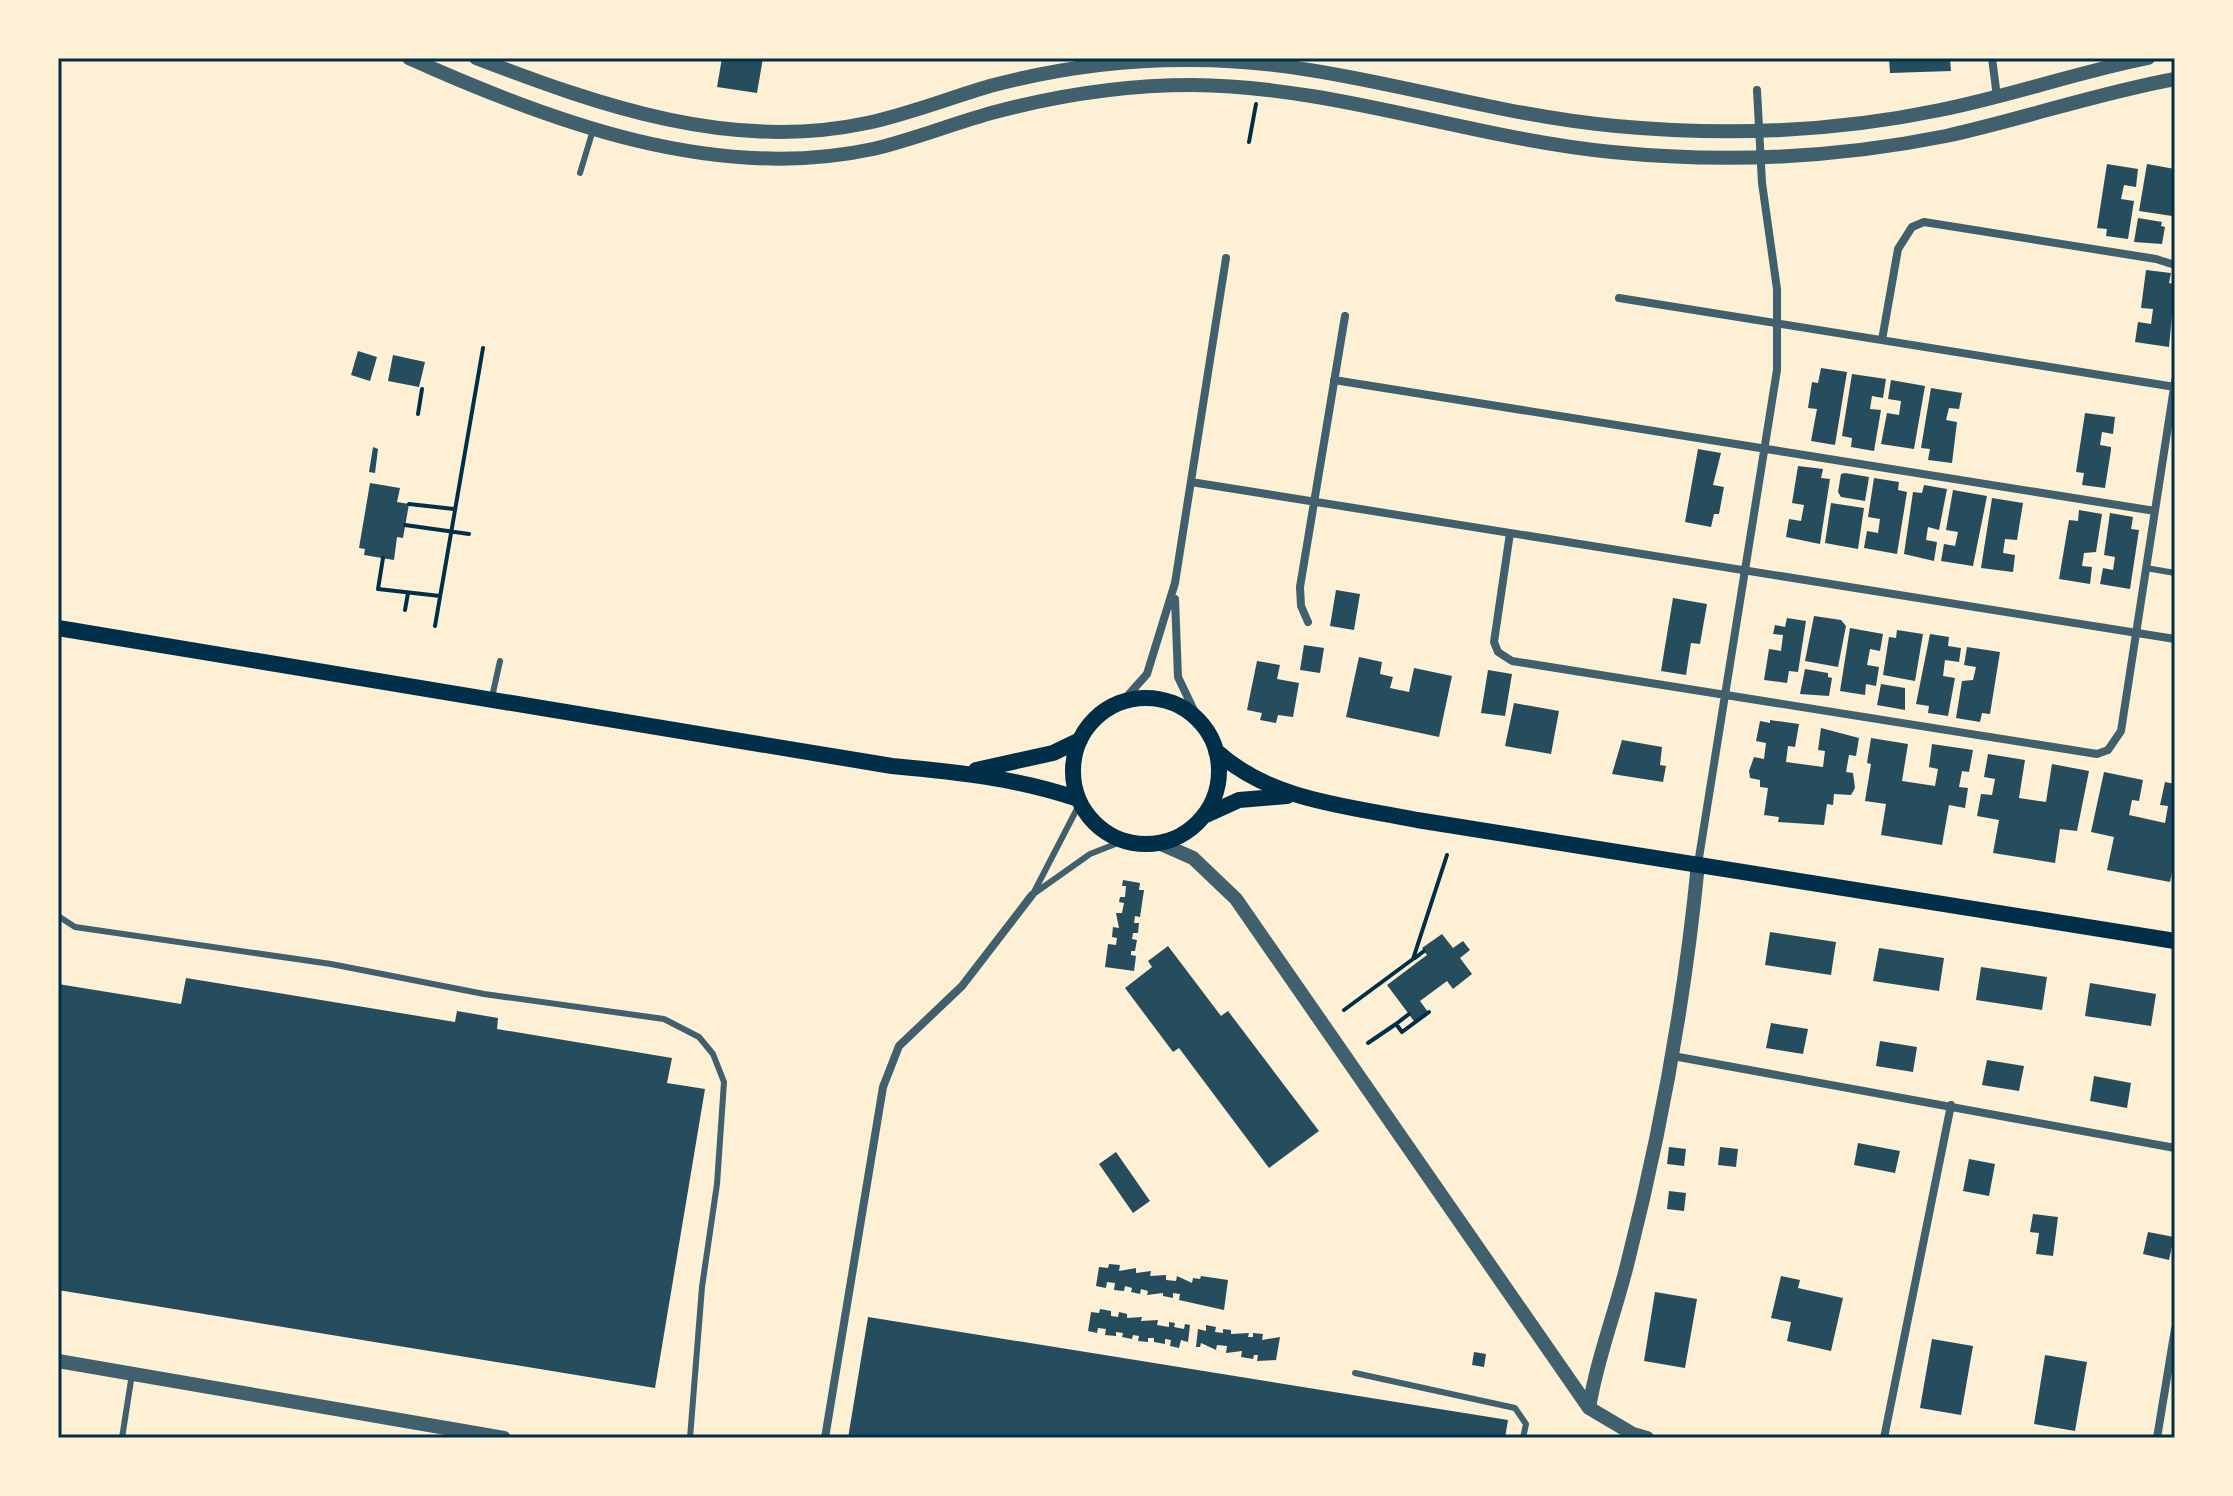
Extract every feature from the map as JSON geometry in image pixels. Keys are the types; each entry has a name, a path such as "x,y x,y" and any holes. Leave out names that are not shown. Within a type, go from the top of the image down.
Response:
{"main road":[{"path":"58,628 892,766 967,771 1033,785 1079,801"},
{"path":"1297,795 1239,800 1203,816 1183,833 1159,843 1123,841 1095,823 1079,801 1073,779 1080,740 1091,724 1122,702 1157,699 1175,704 1199,721 1216,751 1248,775 1297,795 1417,820 2175,941"},
{"path":"967,771 1032,759 1080,740"},
{"path":"1203,816 1217,785 1216,751"}],"street":[{"path":"409,58 491,91 593,126 712,155 805,158 872,149 1001,110 1077,95 1148,87 1232,86 1341,100 1482,133 1547,144 1640,154 1760,157 1930,139 2175,79"},
{"path":"476,58 660,118 746,132 835,129 896,116 1030,77 1110,64 1187,60 1263,62 1318,70 1487,108 1582,123 1655,129 1758,131 1911,116 2148,58"},
{"path":"1992,58 1997,97"},
{"path":"1589,1408 1594,1374 1628,1260 1673,1056 1698,864 1777,370 1779,324 1760,157 1757,90"},
{"path":"1882,340 1898,249 1912,227 1924,222 2175,265"},
{"path":"1122,702 1147,674 1175,583 1226,258"},
{"path":"1619,298 2174,387"},
{"path":"1308,622 1301,606 1300,587 1345,316"},
{"path":"1334,380 2155,511"},
{"path":"1510,533 1494,642 1504,658 2097,754 2108,750 2121,731 2175,381"},
{"path":"1191,482 2175,639"},
{"path":"1175,583 1178,677 1199,721"},
{"path":"1159,843 1193,858 1236,899 1589,1408 1633,1434 1647,1438"},
{"path":"825,1438 883,1087 899,1046 962,986 1032,895"},
{"path":"1673,1056 2175,1148"},
{"path":"1884,1438 1951,1105"},
{"path":"2157,1438 2175,1329"},
{"path":"58,1361 504,1438"}],"lane":[{"path":"580,173 593,126"},
{"path":"2146,568 2175,573"},
{"path":"492,699 500,661"},
{"path":"1032,895 1079,801"},
{"path":"1032,895 1090,854 1123,841"},
{"path":"58,916 75,927 331,964 484,994 664,1019 699,1037 713,1054 724,1082 690,1438"},
{"path":"1355,1373 1515,1408 1526,1424 1523,1438"},
{"path":"122,1438 132,1374"}],"path":[{"path":"435,626 483,348"},
{"path":"418,414 422,389"},
{"path":"409,504 455,509"},
{"path":"405,525 469,534"},
{"path":"383,558 378,589 440,596"},
{"path":"405,610 408,593"},
{"path":"1413,959 1447,855"},
{"path":"1344,1010 1424,951"},
{"path":"1396,1024 1402,1032 1429,1012"},
{"path":"1368,1043 1409,1014"}],"building":[{"path":"722,58 763,58 757,93 717,87"},
{"path":"1889,58 1950,58 1951,71 1890,73"},
{"path":"2107,164 2138,169 2136,187 2124,185 2121,199 2134,201 2128,239 2106,236 2107,229 2097,228"},
{"path":"2147,164 2175,169 2172,216 2139,211"},
{"path":"2138,218 2162,222 2161,226 2165,227 2162,244 2134,242"},
{"path":"2146,270 2171,273 2169,283 2175,284 2169,347 2135,342 2138,322 2151,324 2153,309 2141,308"},
{"path":"358,351 377,357 370,381 351,375"},
{"path":"393,355 425,362 419,387 388,381"},
{"path":"1821,368 1847,372 1835,445 1811,441 1817,409 1808,408 1812,382 1818,383"},
{"path":"1852,374 1886,379 1883,398 1872,396 1870,409 1881,410 1874,451 1851,447 1852,438 1842,436"},
{"path":"1891,380 1925,386 1914,449 1881,444 1887,413 1899,415 1901,401 1888,399"},
{"path":"1931,388 1962,393 1959,409 1949,408 1946,420 1957,422 1952,463 1928,460 1930,449 1921,448"},
{"path":"2085,413 2115,417 2113,434 2102,432 2100,445 2111,447 2105,488 2082,485 2084,473 2076,472"},
{"path":"373,447 378,449 375,473 369,472"},
{"path":"1698,449 1721,453 1713,485 1724,487 1719,514 1714,514 1711,527 1685,522"},
{"path":"1798,466 1823,469 1821,478 1830,479 1820,544 1786,537 1789,519 1801,521 1804,505 1792,503"},
{"path":"1841,474 1869,477 1865,501 1841,497 1838,492"},
{"path":"1874,478 1899,482 1898,490 1907,492 1897,554 1864,548 1867,531 1878,533 1880,519 1868,517"},
{"path":"370,483 400,488 397,502 409,504 403,538 397,537 394,560 364,555 365,549 359,548"},
{"path":"1924,485 1947,489 1939,530 1928,527 1926,540 1937,542 1934,561 1904,554 1913,492 1922,493"},
{"path":"1953,490 1987,496 1973,566 1941,561 1944,544 1955,546 1958,532 1946,530"},
{"path":"1992,498 2023,503 2017,540 2005,539 2003,553 2015,555 2013,572 1981,568"},
{"path":"1831,503 1864,508 1858,549 1825,543"},
{"path":"2079,510 2102,514 2096,552 2084,553 2082,566 2092,567 2090,584 2059,579 2069,520 2078,521"},
{"path":"2110,513 2133,517 2131,529 2139,530 2130,589 2100,584 2103,568 2113,570 2115,557 2104,555"},
{"path":"1336,590 1360,594 1354,630 1330,626"},
{"path":"1673,598 1707,604 1700,644 1691,643 1686,675 1661,671"},
{"path":"1814,616 1841,620 1846,626 1838,667 1805,661"},
{"path":"1787,618 1806,621 1798,672 1789,671 1787,683 1764,680 1769,649 1781,651 1783,635 1773,634 1775,625 1785,627"},
{"path":"1850,628 1883,634 1880,651 1870,649 1867,665 1879,667 1876,686 1866,684 1865,695 1840,691"},
{"path":"1897,630 1923,634 1915,681 1883,675 1889,637 1896,638"},
{"path":"1930,634 1949,637 1948,646 1961,648 1959,662 1945,660 1943,676 1955,678 1948,716 1928,713 1929,706 1916,704"},
{"path":"1304,645 1324,648 1320,673 1300,670"},
{"path":"1967,647 2000,652 1990,714 1982,713 1980,722 1956,718 1962,681 1973,680 1976,667 1964,665"},
{"path":"1359,657 1382,662 1380,674 1393,677 1390,688 1409,692 1414,668 1452,676 1439,737 1346,717"},
{"path":"1257,661 1280,665 1277,679 1299,683 1293,717 1278,715 1276,723 1260,720 1262,713 1247,710"},
{"path":"1805,669 1828,673 1828,677 1832,678 1829,696 1800,694"},
{"path":"1488,670 1512,674 1505,716 1481,713"},
{"path":"1881,684 1905,688 1905,710 1877,705"},
{"path":"1514,703 1559,711 1551,754 1505,746"},
{"path":"1770,720 1799,724 1795,747 1788,746 1786,762 1823,767 1825,751 1818,750 1821,728 1859,738 1856,756 1849,755 1846,772 1853,773 1855,788 1851,795 1834,794 1833,805 1827,804 1824,825 1778,822 1779,817 1764,815 1768,788 1760,787 1760,780 1750,778 1749,771 1754,757 1764,759 1766,743 1756,741 1760,721 1770,723"},
{"path":"1871,738 1908,744 1902,781 1935,786 1938,769 1929,767 1932,744 1973,750 1969,772 1962,771 1959,787 1968,788 1965,808 1949,805 1942,845 1881,835 1886,804 1865,801 1871,764 1867,763"},
{"path":"1622,740 1662,747 1660,765 1666,766 1663,782 1612,774"},
{"path":"1988,754 2025,760 2019,798 2046,802 2052,764 2089,771 2077,831 2060,829 2055,863 1993,853 1999,820 1977,816 1981,794 1992,795 1995,779 1984,777"},
{"path":"2104,772 2143,780 2139,801 2132,800 2129,815 2165,823 2168,806 2160,805 2165,782 2175,784 2175,857 2170,882 2107,870 2114,837 2091,832"},
{"path":"1123,880 1140,883 1139,890 1144,890 1140,917 1135,916 1134,923 1139,923 1138,933 1133,933 1132,939 1137,940 1135,951 1131,951 1131,955 1136,956 1134,971 1105,967 1108,944 1116,945 1117,938 1112,937 1113,927 1119,928 1116,913 1122,913 1124,903 1119,902 1120,897 1125,897"},
{"path":"1770,932 1836,942 1831,975 1765,965"},
{"path":"1442,934 1453,948 1463,941 1470,950 1460,958 1472,974 1453,989 1447,981 1420,1001 1428,1012 1414,1021 1387,985 1427,955 1422,948"},
{"path":"1168,946 1221,1016 1228,1011 1319,1131 1269,1168 1179,1048 1173,1052 1125,988 1152,967 1148,961"},
{"path":"1879,948 1944,958 1939,991 1873,981"},
{"path":"1981,967 2047,977 2042,1010 1976,1000"},
{"path":"186,978 455,1022 457,1011 498,1018 497,1029 672,1058 667,1083 705,1089 655,1388 58,1290 58,984 181,1004"},
{"path":"2090,983 2156,994 2151,1026 2085,1016"},
{"path":"1771,1023 1808,1029 1803,1054 1766,1048"},
{"path":"1880,1041 1917,1047 1913,1072 1876,1066"},
{"path":"1987,1060 2024,1066 2019,1091 1982,1085"},
{"path":"2094,1076 2131,1083 2127,1108 2090,1101"},
{"path":"1858,1143 1900,1151 1895,1173 1854,1165"},
{"path":"1669,1147 1686,1149 1684,1166 1667,1164"},
{"path":"1720,1147 1738,1149 1736,1167 1718,1165"},
{"path":"1116,1152 1150,1201 1133,1213 1099,1164"},
{"path":"1969,1159 1995,1164 1989,1196 1963,1191"},
{"path":"1669,1191 1686,1193 1684,1211 1667,1209"},
{"path":"2033,1214 2058,1217 2053,1256 2036,1254 2039,1233 2030,1232"},
{"path":"2148,1232 2174,1237 2169,1260 2143,1254"},
{"path":"1109,1264 1120,1265 1119,1271 1136,1268 1136,1273 1151,1271 1150,1276 1166,1275 1166,1280 1176,1281 1177,1276 1192,1283 1193,1278 1200,1279 1201,1276 1228,1280 1224,1310 1179,1300 1180,1294 1173,1293 1173,1298 1163,1296 1163,1293 1147,1295 1148,1291 1141,1289 1140,1294 1131,1292 1132,1288 1125,1286 1124,1291 1114,1290 1115,1283 1107,1282 1106,1288 1096,1286 1099,1267 1108,1268"},
{"path":"1781,1276 1800,1280 1798,1288 1843,1298 1831,1351 1787,1341 1791,1322 1771,1318"},
{"path":"1655,1292 1697,1299 1685,1368 1644,1361"},
{"path":"1100,1309 1111,1311 1111,1316 1118,1317 1119,1312 1127,1314 1127,1318 1142,1317 1141,1321 1158,1320 1157,1325 1169,1327 1169,1322 1175,1323 1174,1327 1184,1329 1185,1324 1190,1325 1188,1342 1181,1340 1179,1348 1170,1346 1171,1340 1165,1339 1165,1344 1154,1342 1154,1338 1148,1338 1148,1342 1138,1341 1139,1336 1133,1335 1132,1339 1122,1337 1123,1333 1105,1335 1106,1329 1098,1328 1097,1333 1088,1331 1091,1312 1099,1313"},
{"path":"868,1317 1508,1420 1505,1438 848,1438"},
{"path":"1206,1325 1216,1327 1215,1332 1231,1330 1231,1334 1249,1333 1248,1337 1253,1337 1253,1333 1263,1334 1262,1340 1280,1337 1276,1360 1257,1361 1258,1355 1254,1355 1253,1359 1241,1357 1242,1351 1226,1353 1227,1346 1217,1345 1216,1350 1201,1343 1200,1347 1196,1347 1198,1329 1206,1331"},
{"path":"1932,1339 1973,1346 1961,1415 1920,1408"},
{"path":"1474,1352 1486,1354 1484,1367 1472,1365"},
{"path":"2045,1355 2087,1362 2075,1431 2034,1424"}]}
